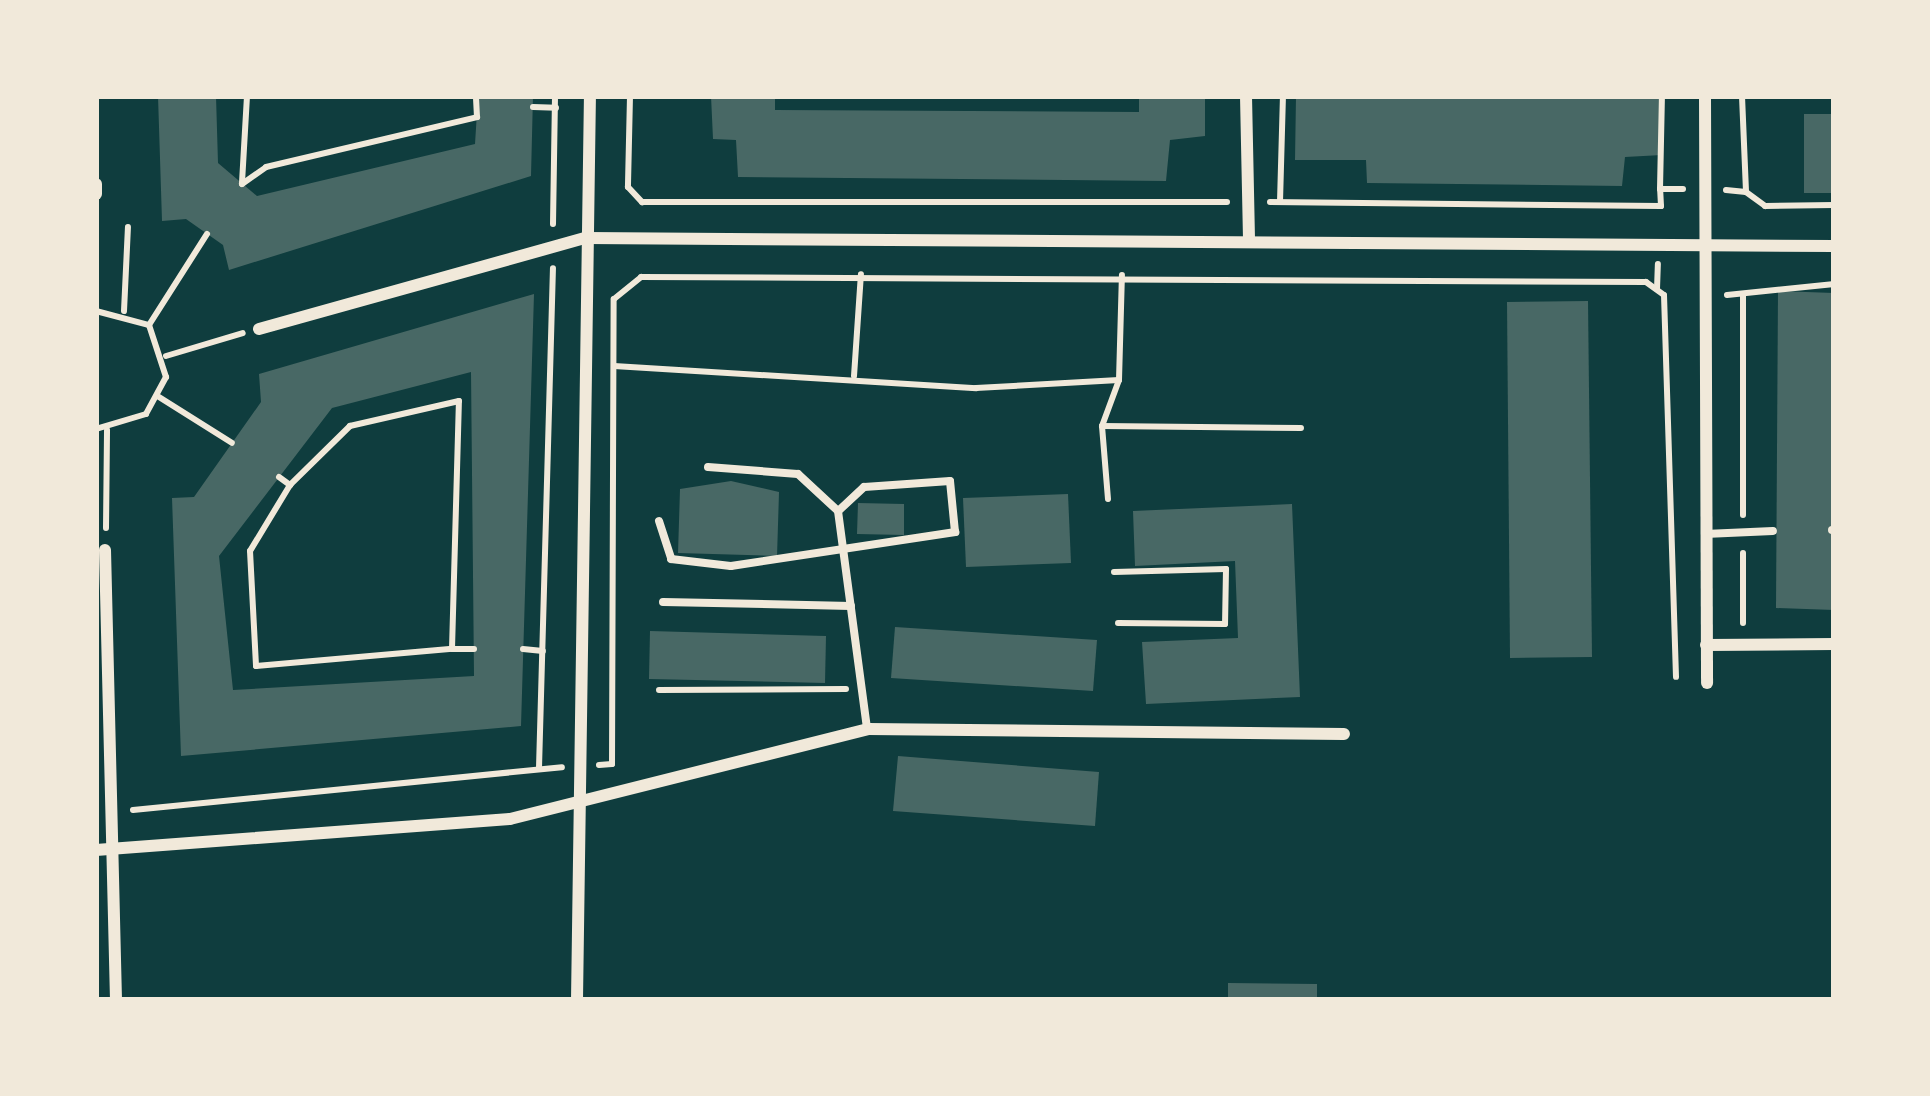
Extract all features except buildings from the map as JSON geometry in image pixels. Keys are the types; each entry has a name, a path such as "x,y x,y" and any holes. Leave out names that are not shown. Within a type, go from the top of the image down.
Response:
{"street":[{"path":"577,1000 590,96"},
{"path":"1246,96 1249,240"},
{"path":"1705,96 1702,295 1707,683"},
{"path":"96,184 96,194"},
{"path":"259,329 586,238 1834,246"},
{"path":"105,550 119,848 116,1000"},
{"path":"1706,645 1834,644"},
{"path":"96,850 510,819 868,729 1344,734"}],"lane":[{"path":"708,467 798,474 838,511 868,729"},
{"path":"659,521 671,559 694,562 776,565 842,544 956,532 950,482 920,476 864,487 838,511"},
{"path":"1704,534 1773,531"},
{"path":"663,602 850,606"}],"path":[{"path":"248,96 242,184 266,167 477,116 476,96"},
{"path":"539,768 555,96"},
{"path":"1280,202 1283,96"},
{"path":"627,101 628,187 642,202 1661,206 1662,96"},
{"path":"1742,96 1746,192"},
{"path":"533,107 556,108"},
{"path":"608,188 628,187"},
{"path":"1660,189 1746,192 1765,206 1834,206"},
{"path":"124,310 128,227"},
{"path":"149,325 208,234"},
{"path":"854,376 861,274"},
{"path":"1108,499 1102,426 1119,380 1122,275"},
{"path":"1664,295 1743,296 1763,284 1834,284"},
{"path":"1743,296 1743,645"},
{"path":"96,311 124,310 149,325 166,356 159,397 107,430 96,429"},
{"path":"166,356 259,329"},
{"path":"614,366 854,376 976,388 1119,380"},
{"path":"159,397 232,443"},
{"path":"452,649 459,401 350,426 290,485 250,551 256,666 474,650"},
{"path":"1102,426 1301,428"},
{"path":"105,550 107,430"},
{"path":"279,477 290,485"},
{"path":"1114,572 1226,569 1226,624 1118,623"},
{"path":"523,650 543,651"},
{"path":"659,690 862,689"}]}
